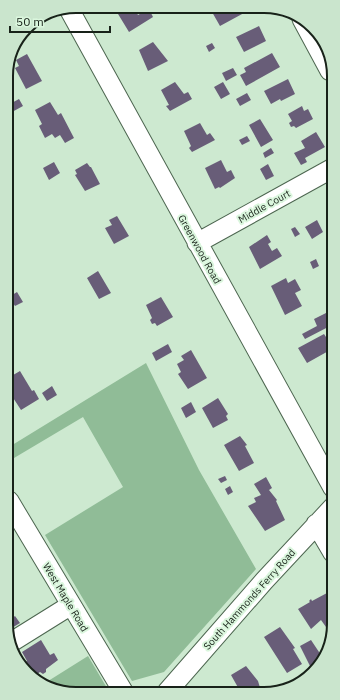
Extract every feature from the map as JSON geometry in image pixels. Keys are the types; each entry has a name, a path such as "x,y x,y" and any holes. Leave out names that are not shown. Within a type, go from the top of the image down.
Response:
{"street":[{"name":"Greenwood Road","path":"71,14 327,477"},
{"path":"309,32 326,63"},
{"name":"Middle Court","path":"197,243 327,171"},
{"name":"West Maple Road","path":"13,508 120,687"},
{"name":"South Hammonds Ferry Road","path":"171,687 327,513"},
{"path":"316,524 327,543"},
{"path":"15,640 71,605"}],"green space":[{"path":"146,363 199,470 256,569 164,672 132,681 45,535 123,487 83,417 13,459 13,445"},
{"path":"88,656 106,687 76,687 56,684 48,681"}],"building":[{"path":"117,13 137,13 138,15 142,13 151,13 153,17 129,32"},
{"path":"213,13 244,13 220,26"},
{"path":"259,26 266,41 244,52 236,37"},
{"path":"153,42 168,61 148,71 139,50"},
{"path":"212,43 215,48 209,52 206,46"},
{"path":"272,53 280,67 246,86 240,75 246,72 244,68"},
{"path":"27,54 42,81 26,89 15,68 19,66 16,60"},
{"path":"233,68 237,75 226,81 222,73"},
{"path":"288,79 295,94 271,104 264,91"},
{"path":"175,82 184,94 188,92 192,99 170,111 166,106 169,105 161,90"},
{"path":"223,82 230,94 221,99 214,87"},
{"path":"247,93 251,100 240,106 236,99"},
{"path":"19,99 23,106 13,111 13,102"},
{"path":"50,102 58,115 61,113 74,138 65,143 60,135 55,138 52,134 45,138 39,126 42,124 35,110"},
{"path":"302,106 304,111 308,109 313,119 296,128 294,126 291,127 289,123 292,121 288,114"},
{"path":"260,119 273,140 261,147 249,125"},
{"path":"200,123 207,135 210,133 215,140 192,152 189,148 191,146 184,131"},
{"path":"316,132 325,147 305,158 307,162 301,165 294,153 305,148 301,141"},
{"path":"247,136 250,141 242,145 239,140"},
{"path":"271,148 274,153 265,158 263,153"},
{"path":"221,160 227,172 231,170 235,178 220,188 215,189 205,168"},
{"path":"54,162 60,173 49,180 43,168"},
{"path":"87,163 91,167 100,184 85,191 75,175 77,174 75,170"},
{"path":"268,164 274,176 266,180 260,169"},
{"path":"117,216 129,236 114,244 105,228 112,225 109,220"},
{"path":"317,220 323,232 312,239 305,227"},
{"path":"295,227 300,234 295,237 291,229"},
{"path":"267,235 271,242 268,244 272,251 277,248 282,256 260,269 249,247"},
{"path":"316,259 319,266 313,269 310,262"},
{"path":"98,271 111,293 99,299 87,278"},
{"path":"286,278 288,283 295,279 301,290 295,293 302,306 285,315 271,286"},
{"path":"17,292 23,302 15,306 13,303 13,294"},
{"path":"161,297 173,317 157,326 155,323 152,324 150,320 152,318 146,305"},
{"path":"326,313 327,328 305,339 302,334 317,326 314,319"},
{"path":"324,334 327,338 327,352 307,363 298,348"},
{"path":"168,344 172,352 156,361 152,353"},
{"path":"191,350 207,378 188,389 178,374 181,372 177,364 184,360 181,356"},
{"path":"20,371 32,391 34,390 39,399 21,410 13,398 13,375"},
{"path":"52,386 57,395 47,401 42,393"},
{"path":"218,398 228,414 226,416 228,420 213,428 202,408"},
{"path":"191,402 196,412 186,418 181,408"},
{"path":"240,436 247,445 245,446 254,463 239,471 224,445"},
{"path":"225,476 227,480 221,483 218,479"},
{"path":"266,477 272,488 269,490 277,500 276,501 285,520 265,531 248,506 256,502 254,498 261,495 254,484"},
{"path":"230,486 233,492 228,495 225,489"},
{"path":"327,593 326,627 321,620 311,629 298,609 310,602 309,601 311,599 312,601"},
{"path":"15,616 20,623 13,627 13,618"},
{"path":"280,627 295,648 293,649 302,664 287,673 264,637"},
{"path":"41,640 50,655 54,653 58,660 46,669 46,672 43,674 40,672 38,674 29,666 22,652"},
{"path":"311,640 320,654 310,667 300,646"},
{"path":"246,666 258,681 260,687 238,687 231,675"}]}
